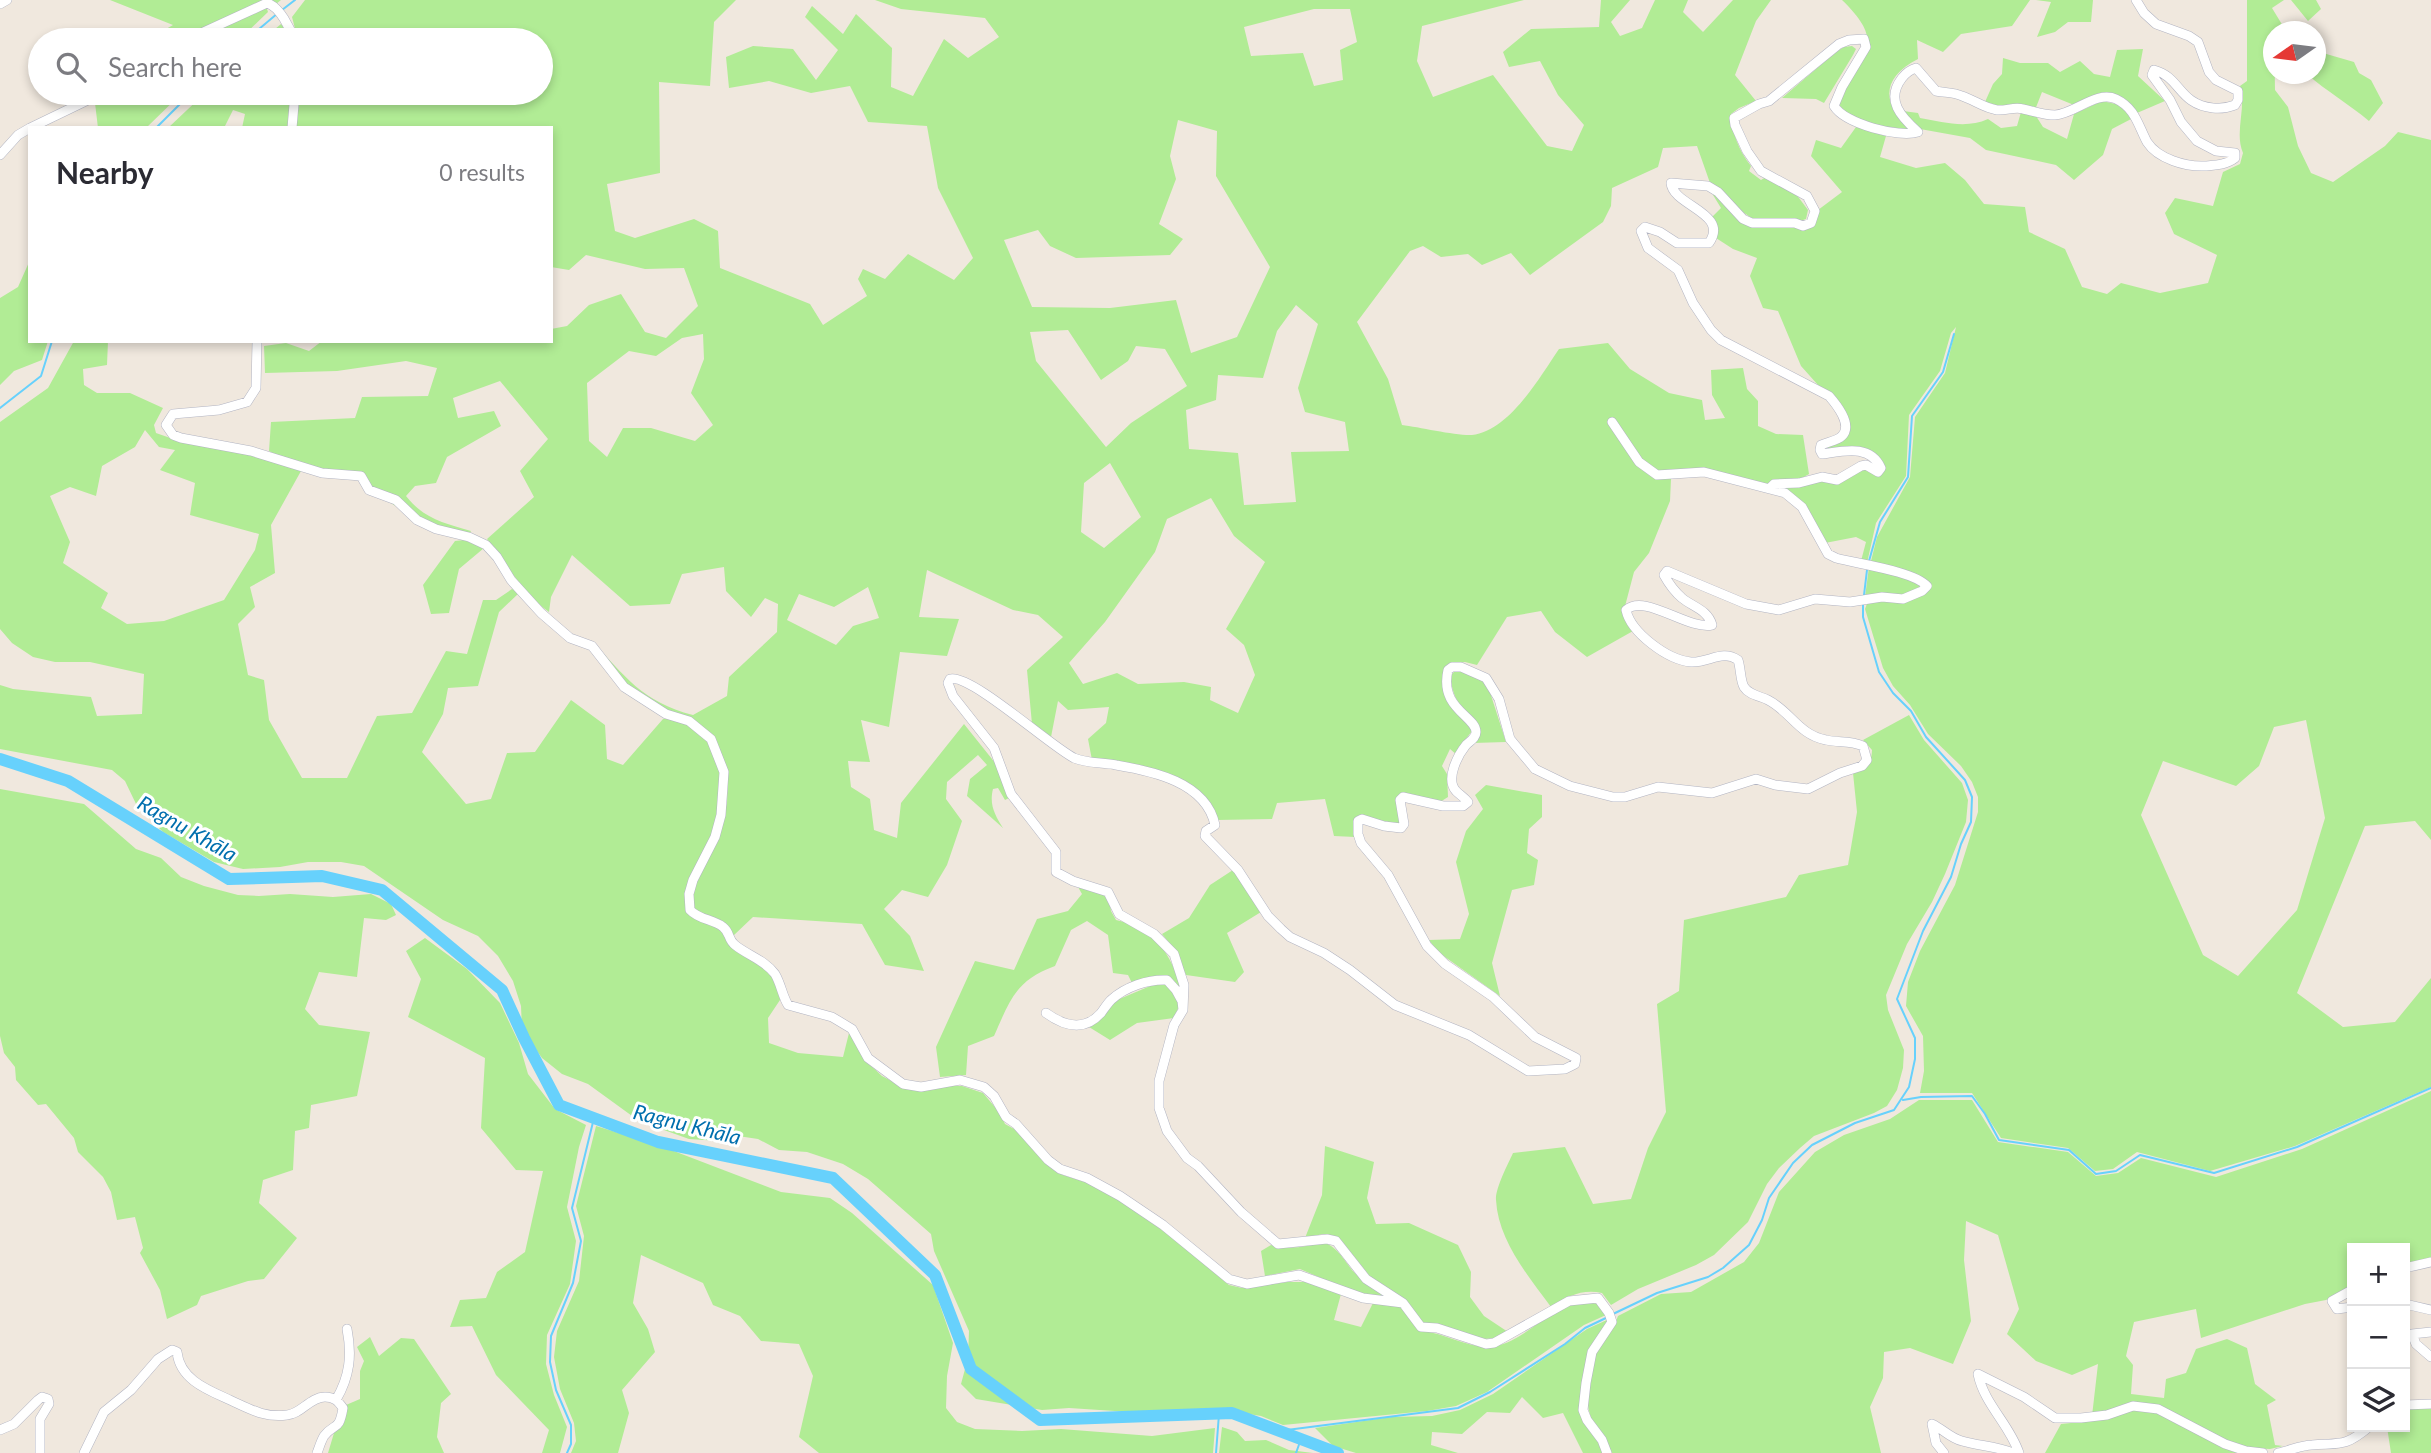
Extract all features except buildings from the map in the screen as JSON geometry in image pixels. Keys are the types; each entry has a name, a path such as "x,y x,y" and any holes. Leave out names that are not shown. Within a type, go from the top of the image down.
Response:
{"street":[{"path":"0,4 6,0"},
{"path":"1770,488 1774,484 1799,483 1822,477 1838,480 1866,465 1878,472 1881,468 1872,456 1862,451 1822,454 1819,450 1821,445 1839,439 1844,434 1845,428 1838,406 1821,390 1721,340 1693,303 1678,270 1648,248 1641,231 1645,227 1660,232 1677,243 1709,243 1713,237 1713,229 1701,210 1678,197 1671,184 1708,186 1718,192 1743,219 1752,223 1795,223 1802,226 1811,223 1815,211 1807,196 1761,171 1746,151 1734,118 1769,101 1839,44 1864,39 1866,47 1834,106 1845,117 1859,123 1889,131 1914,134 1918,132 1898,113 1894,96 1897,85 1905,75 1916,68 1936,91 1952,92 2001,111 2022,108 2033,113 2057,115 2101,98 2116,99 2130,109 2148,143 2155,150 2182,164 2200,166 2228,163 2235,158 2235,153 2216,151 2197,141 2181,122 2170,100 2152,75 2154,70 2161,72 2186,98 2202,107 2221,109 2235,106 2238,91 2216,80 2209,72 2198,42 2156,24 2144,13 2136,0"},
{"path":"211,28 267,3 274,5 289,28"},
{"path":"33,126 76,105"},
{"path":"292,126 294,105"},
{"path":"0,155 18,135 28,129"},
{"path":"258,343 256,388 247,402 219,410 173,414 166,425 169,431 181,438 251,451 322,473 361,476 369,490 396,500 417,520 486,545 497,557 510,580 541,612 570,638 592,646 624,687 666,713 689,721 702,730 718,752 724,772 724,786 721,815 715,836 692,880 690,910 696,917 720,924 728,931 731,942 769,967 776,975 788,1005 832,1017 852,1029 868,1058 903,1084 921,1087 960,1080 984,1087 994,1096 1006,1117 1048,1160 1060,1169 1087,1178 1120,1196 1163,1225 1228,1279 1247,1284 1299,1275 1352,1295 1403,1303"},
{"path":"1606,1453 1602,1440 1583,1410 1592,1352 1612,1322 1598,1298 1569,1301 1494,1343 1486,1344 1437,1328 1421,1327 1403,1303 1366,1279 1336,1241 1327,1238 1279,1244 1272,1240 1178,1149 1162,1120 1158,1096 1159,1081 1174,1025 1183,1010 1184,985 1174,954 1154,934 1119,915 1108,892 1073,881 1056,872 1056,852 1011,794 994,748 953,696 947,683 950,679 959,678 1077,759 1162,776 1193,792 1201,798 1213,816 1215,825 1206,831 1205,836 1238,870 1268,916 1290,937 1350,970 1395,1005 1469,1035 1528,1071 1564,1069 1575,1064 1576,1058 1535,1037 1493,997 1445,964 1427,946 1388,875 1361,843 1357,834 1358,821 1368,820 1401,828 1404,824 1401,800 1403,797 1443,806 1463,806 1468,802 1455,790 1451,776 1462,751 1476,732 1474,724 1457,711 1452,703 1446,677 1448,670 1452,667 1471,670 1486,678 1499,699 1510,739 1535,769 1570,786 1613,797 1625,797 1658,788 1712,793 1756,779 1775,785 1808,789 1840,773 1862,766 1867,760 1863,746 1855,742 1816,737 1798,727 1770,701 1749,692 1744,686 1738,660 1733,657 1724,654 1688,661 1644,639 1626,610 1634,605 1698,624 1712,625 1703,611 1684,600 1669,584 1664,575 1667,571 1746,604 1779,610 1815,599 1850,602 1882,597 1903,599 1927,586 1899,573 1828,554 1802,507 1785,493 1704,472 1657,475 1639,462 1612,422"},
{"path":"1046,1013 1060,1023 1081,1025 1092,1021 1124,990 1156,979 1167,981 1176,990 1183,1010"},
{"path":"2410,1267 2431,1262"},
{"path":"2347,1293 2332,1301 2337,1310 2347,1308"},
{"path":"2410,1305 2431,1310"},
{"path":"336,1399 350,1369 348,1329"},
{"path":"2431,1332 2412,1334 2416,1344 2431,1357"},
{"path":"84,1453 104,1412 131,1390 158,1359 172,1350 177,1352 180,1365 195,1382 206,1390 260,1414 291,1415 318,1398 326,1396 336,1399 343,1408 341,1418 337,1428 324,1436 317,1453"},
{"path":"2019,1453 2015,1441 1989,1401 1978,1374 2024,1397 2055,1418 2081,1419 2107,1415 2133,1406 2158,1409 2225,1444 2263,1453"},
{"path":"0,1430 14,1424 38,1399 48,1399 49,1404 40,1419 40,1453"},
{"path":"2410,1405 2431,1404"},
{"path":"1944,1453 1936,1443 1932,1424 1952,1437 2013,1453"},
{"path":"2278,1453 2309,1445 2329,1446 2350,1442 2363,1432"}],"green space":[{"path":"110,0 281,0 276,4 227,17 203,28 168,28 173,25"},
{"path":"305,0 736,0 714,22 710,86 659,82 660,173 607,184 615,231 635,238 694,219 718,231 720,268 810,304 823,325 867,296 858,279 863,269 885,279 908,254 954,280 973,258 938,188 927,126 868,122 850,86 811,93 769,81 729,88 726,57 753,46 793,49 816,80 838,50 805,17 812,6 843,34 856,14 892,48 891,87 913,96 944,39 968,58 999,37 985,18 901,9 875,0 1524,0 1422,26 1417,61 1433,97 1493,75 1547,146 1572,151 1584,125 1558,95 1540,61 1509,67 1503,52 1531,29 1599,27 1601,0 1630,0 1611,22 1620,36 1642,28 1655,0 1688,0 1683,12 1703,32 1733,0 1771,0 1756,21 1735,75 1756,101 1731,114 1733,128 1737,142 1751,166 1749,171 1761,180 1766,177 1796,194 1808,210 1806,219 1753,219 1710,183 1697,146 1663,148 1658,167 1612,188 1611,206 1603,222 1530,275 1511,253 1482,265 1468,254 1441,257 1423,246 1410,251 1357,322 1388,379 1402,425 1465,435 1486,431 1499,424 1522,401 1559,349 1608,343 1630,369 1669,393 1702,400 1705,420 1725,418 1712,395 1711,370 1743,368 1747,389 1758,401 1758,426 1776,434 1803,435 1809,474 1797,481 1767,485 1714,471 1652,470 1609,423 1657,477 1671,479 1670,501 1649,553 1634,572 1624,610 1633,631 1587,657 1555,632 1541,611 1507,617 1477,665 1455,663 1444,681 1472,731 1457,755 1450,749 1442,766 1447,774 1448,797 1440,802 1403,795 1400,824 1362,817 1355,837 1334,836 1325,799 1277,803 1272,819 1217,820 1214,812 1165,773 1140,765 1092,760 1088,739 1106,723 1109,707 1068,710 1058,701 1051,737 1032,724 1027,670 1063,637 1038,615 1013,610 927,570 919,617 959,619 947,656 900,652 889,727 861,720 870,762 848,761 851,787 870,799 874,830 897,838 901,803 964,724 996,764 1009,798 1005,800 998,788 993,789 992,805 1003,828 967,796 970,779 987,765 978,755 947,782 946,799 962,821 947,865 928,897 902,890 884,909 910,936 924,971 885,965 862,924 753,917 733,936 694,910 691,893 718,836 727,803 728,771 715,742 625,685 591,640 647,695 675,710 693,715 727,696 729,677 777,632 778,604 765,598 751,617 726,591 724,567 682,574 670,604 630,606 572,555 551,597 549,612 523,587 487,539 534,497 520,471 548,439 500,381 453,398 458,418 494,411 501,426 447,457 436,483 415,486 406,496 427,515 471,531 469,535 426,521 397,507 384,499 365,478 304,465 269,451 271,422 355,418 362,397 428,396 437,368 406,361 337,371 265,373 264,346 286,343 309,351 319,343 553,343 553,329 567,326 589,305 621,294 645,332 666,338 698,306 684,268 645,269 586,255 569,270 553,267 553,126 296,126 299,105 553,105 553,28 295,28 292,17","holes":["1314,9 1350,9 1357,42 1340,50 1343,80 1314,86 1303,53 1251,56 1244,27","1178,120 1217,131 1216,176 1270,267 1237,337 1191,353 1176,300 1110,308 1032,307 1004,240 1038,230 1050,246 1076,258 1170,255 1183,239 1159,224 1176,179 1170,156","1296,305 1318,324 1298,388 1305,412 1345,422 1349,451 1291,452 1296,502 1244,505 1238,453 1189,449 1186,410 1216,400 1218,375 1263,378 1277,331","1068,330 1101,380 1128,361 1136,346 1165,349 1187,386 1131,423 1106,447 1036,361 1030,332","703,334 704,359 691,393 713,425 695,441 651,428 623,428 607,457 589,441 587,383 629,351 656,356 682,338","1110,463 1141,517 1104,548 1081,532 1084,483","1211,498 1234,536 1265,562 1226,629 1244,645 1255,675 1238,713 1210,700 1211,687 1184,682 1138,684 1117,673 1083,684 1069,663 1105,622 1155,552 1167,519","868,587 879,618 853,626 836,645 787,620 799,594 834,607"]},
{"path":"1842,0 2030,0 2012,26 1961,34 1943,52 1917,40 1918,59 1897,74 1889,92 1894,111 1911,130 1860,121 1844,111 1838,103 1867,43 1866,31 1858,17"},
{"path":"2036,0 2093,0 2091,22 2068,22 2055,32 2037,37 2051,2"},
{"path":"2247,0 2284,0 2272,8 2280,21 2263,21 2263,84 2275,84 2275,90 2288,107 2298,146 2311,173 2333,182 2385,146 2398,132 2431,140 2431,840 2415,821 2365,826 2297,993 2343,1027 2395,1022 2431,978 2431,1087 2295,1146 2210,1171 2137,1152 2113,1169 2095,1171 2068,1148 2001,1138 1972,1093 1920,1093 1924,1071 1923,1036 1906,1006 1908,982 1920,951 1955,885 1978,812 1978,797 1961,766 1928,734 1910,705 1893,686 1883,668 1865,609 1868,601 1896,601 1929,584 1871,561 1877,537 1910,477 1915,417 1945,373 1956,327 1951,333 1940,371 1909,415 1906,476 1876,523 1867,563 1861,561 1866,542 1856,537 1825,543 1807,508 1774,488 1824,481 1862,468 1873,472 1876,457 1824,452 1821,449 1846,432 1829,393 1801,366 1778,311 1763,308 1750,276 1757,258 1733,249 1716,238 1711,218 1721,208 1713,195 1717,194 1745,222 1797,225 1804,229 1818,210 1842,192 1811,156 1816,140 1841,148 1856,127 1886,136 1880,157 1916,168 1945,163 1965,180 1984,204 2025,207 2029,232 2065,249 2082,287 2107,294 2121,283 2160,293 2208,283 2217,255 2174,234 2165,213 2175,198 2213,206 2223,172 2240,164 2243,153 2240,137 2240,86 2247,81","holes":["2306,720 2325,818 2297,910 2238,976 2203,955 2141,815 2163,761 2236,786 2259,766 2274,727"]},
{"path":"2291,0 2316,0 2321,9 2308,21"},
{"path":"266,6 268,12 251,28 220,28"},
{"path":"1852,46 1856,49 1824,103 1816,99 1782,98 1836,52"},
{"path":"2143,49 2138,76 2165,101 2137,113 2116,95 2074,105 2042,92 2035,110 1985,102 1993,84 2002,74 2003,58 2020,63 2048,63 2060,72 2080,61 2094,74 2110,77 2117,50"},
{"path":"2326,54 2354,62 2359,73 2371,80 2383,103 2369,121 2320,84 2326,84"},
{"path":"2102,101 2120,105 2133,118 2112,129 2103,155 2074,180 2056,165 1986,150 1970,138 1920,129 1903,111 1918,113 1920,118 1954,124 1971,124 1988,119 2001,128 2017,126 2021,112 2036,116 2043,127 2067,139 2074,114"},
{"path":"95,105 170,105 148,126 98,126"},
{"path":"192,105 290,105 289,126 242,126 245,114 233,110 225,126 170,126"},
{"path":"28,264 28,343 47,343 42,360 14,371 0,385 0,298 18,287"},
{"path":"73,343 108,343 107,365 83,369 84,385 97,393 130,393 163,408 154,425 156,433 176,440 254,455 301,471 271,525 275,573 250,587 255,607 238,624 248,675 264,680 269,720 302,778 347,778 377,716 412,713 446,651 467,654 483,600 496,600 512,589 519,593 499,612 478,686 448,688 443,714 422,752 466,804 491,799 507,753 535,752 571,700 605,725 607,759 623,765 663,719 675,718 689,724 708,740 721,771 718,815 712,839 695,869 689,914 697,920 718,926 751,959 771,974 779,989 780,1000 768,1018 769,1043 798,1053 843,1057 849,1033 857,1041 868,1063 882,1076 901,1086 962,1086 983,1093 1000,1113 1005,1124 1016,1130 1046,1164 1063,1175 1091,1184 1122,1202 1172,1237 1229,1285 1242,1288 1310,1282 1341,1294 1334,1320 1361,1327 1373,1303 1401,1306 1423,1331 1487,1347 1509,1342 1557,1311 1570,1306 1598,1304 1606,1315 1584,1325 1487,1392 1456,1406 1427,1411 1283,1425 1261,1416 1218,1409 1184,1412 1069,1408 1042,1410 976,1399 961,1384 968,1358 969,1331 934,1251 931,1234 868,1179 843,1164 807,1152 779,1150 758,1139 738,1136 720,1141 689,1139 639,1121 588,1084 562,1074 542,1058 522,1030 521,1006 513,981 498,956 478,936 443,920 364,866 341,862 308,862 243,869 214,862 163,832 137,806 125,781 112,770 0,749 0,685 13,689 91,697 97,716 142,714 144,674 90,662 55,662 33,657 12,643 0,629 0,422 48,388","holes":["145,430 159,447 175,450 160,470 195,483 190,515 259,534 255,550 224,600 164,621 127,624 101,608 108,593 63,563 70,542 50,496 70,487 96,496 102,466 135,447"]},
{"path":"464,540 484,548 459,569 449,613 431,614 423,585 455,541"},
{"path":"1869,567 1900,575 1923,586 1901,597 1865,597"},
{"path":"1462,671 1487,683 1506,742 1473,743 1479,732 1479,725 1459,704 1450,676 1454,672"},
{"path":"1909,715 1924,740 1962,783 1968,800 1966,822 1945,874 1907,944 1886,995 1888,1010 1904,1050 1903,1068 1897,1090 1887,1106 1814,1136 1800,1148 1767,1184 1748,1222 1714,1255 1638,1289 1611,1305 1602,1293 1588,1292 1569,1297 1551,1307 1516,1257 1498,1215 1498,1190 1513,1153 1565,1147 1593,1204 1631,1199 1648,1148 1666,1112 1657,1004 1679,991 1684,920 1786,897 1799,875 1848,865 1857,812 1853,773 1867,764 1872,755 1872,750 1863,740"},
{"path":"1486,785 1542,795 1542,817 1529,829 1527,853 1538,860 1534,885 1512,890 1492,963 1500,996 1438,952 1429,940 1460,939 1469,914 1456,862 1466,831 1483,809 1475,795"},
{"path":"0,789 84,804 136,849 161,858 181,877 204,886 238,895 333,897 371,894 391,904 396,915 386,920 364,918 357,977 319,972 305,1009 319,1025 370,1032 357,1096 311,1105 309,1128 295,1131 293,1170 263,1180 259,1203 297,1238 264,1279 248,1281 201,1296 197,1305 167,1319 160,1290 140,1253 143,1248 135,1217 117,1220 111,1192 103,1177 78,1152 74,1138 46,1104 38,1105 16,1080 15,1067 4,1053 0,1036"},
{"path":"1233,870 1261,912 1227,933 1244,972 1235,982 1186,975 1175,950 1162,934 1189,918 1210,885"},
{"path":"1078,887 1102,892 1109,898 1116,920 1141,929 1151,936 1166,953 1182,989 1168,978 1133,985 1128,975 1113,973 1108,935 1087,921 1071,930 1055,966 1031,978 1016,993 994,1036 968,1046 966,1075 940,1077 936,1047 975,961 1014,970 1037,919 1068,911 1082,894"},
{"path":"425,938 467,969 500,1003 519,1043 528,1074 555,1109 586,1125 567,1207 576,1241 570,1284 547,1335 546,1364 554,1395 567,1427 560,1453 542,1453 549,1430 496,1375 472,1326 450,1327 460,1300 486,1298 497,1272 525,1252 543,1171 516,1170 481,1128 485,1058 408,1017 421,979 406,951"},
{"path":"1155,984 1167,984 1175,995 1179,1006 1174,1018 1137,1023 1110,1040 1089,1027 1117,1000"},
{"path":"2431,1091 2431,1261 2410,1265 2410,1243 2347,1243 2347,1290 2326,1300 2305,1304 2201,1338 2196,1309 2134,1322 2126,1356 2133,1365 2131,1394 2164,1398 2166,1379 2186,1373 2196,1349 2227,1339 2247,1348 2255,1384 2276,1400 2267,1405 2275,1445 2283,1446 2270,1449 2248,1448 2227,1442 2155,1407 2092,1416 2098,1364 2072,1375 2036,1361 2007,1334 2019,1309 1998,1235 1966,1221 1964,1260 1971,1321 1953,1364 1910,1348 1884,1352 1883,1378 1870,1407 1881,1453 1610,1453 1593,1422 1588,1395 1594,1356 1618,1316 1661,1294 1691,1292 1744,1262 1759,1243 1779,1192 1815,1152 1844,1135 1890,1119 1919,1100 1972,1100 1998,1142 2068,1152 2096,1176 2118,1173 2141,1158 2216,1177 2302,1149"},
{"path":"596,1126 658,1145 781,1192 830,1198 852,1213 933,1285 953,1343 947,1376 946,1408 957,1422 975,1429 1061,1429 1152,1436 1215,1428 1213,1453 819,1453 799,1437 813,1376 799,1344 761,1341 740,1316 713,1305 703,1283 641,1255 633,1303 648,1329 655,1352 622,1390 629,1413 618,1453 571,1453 576,1441 574,1423 560,1389 554,1357 557,1331 579,1281 584,1236 576,1206"},
{"path":"1325,1146 1374,1162 1367,1198 1376,1224 1409,1223 1458,1245 1471,1272 1470,1297 1484,1316 1508,1332 1495,1338 1484,1339 1422,1324 1372,1279 1341,1240 1323,1234 1305,1238 1322,1195"},
{"path":"1323,1242 1335,1249 1367,1284 1393,1299 1363,1296 1300,1269 1265,1276 1261,1251 1271,1245 1297,1247"},
{"path":"1609,1319 1609,1324 1594,1344 1581,1400 1603,1453 1583,1453 1563,1413 1543,1418 1522,1397 1510,1413 1487,1412 1462,1434 1432,1432 1431,1445 1458,1453 1356,1453 1333,1446 1315,1428 1391,1417 1432,1416 1460,1410 1493,1394 1587,1329"},
{"path":"370,1337 379,1356 401,1338 414,1339 451,1394 441,1403 437,1437 444,1453 328,1453 334,1433 343,1425 346,1405 360,1399 360,1371 364,1361 357,1347"},
{"path":"2431,1407 2431,1453 2391,1453 2388,1432 2410,1432 2410,1409"},
{"path":"2133,1409 2157,1411 2245,1453 2045,1453 2061,1424 2081,1422"},
{"path":"1222,1427 1237,1432 1245,1441 1266,1440 1289,1450 1313,1453 1219,1453"}],"waterway":[{"path":"282,10 295,0"},
{"path":"260,28 278,13"},
{"path":"158,126 179,105"},
{"path":"1869,561 1880,522 1908,477 1912,416 1943,372 1954,334"},
{"path":"0,408 41,376 51,343"},
{"path":"1864,595 1867,570"},
{"path":"1613,1314 1657,1293 1708,1277 1723,1268 1749,1245 1762,1220 1769,1198 1793,1163 1812,1145 1855,1123 1894,1110 1909,1087 1915,1059 1915,1038 1897,999 1923,931 1951,877 1971,822 1972,797 1965,780 1926,737 1911,711 1893,693 1879,672 1863,617 1863,604"},
{"name":"Ragnu Khāla","path":"0,759 68,781 229,879 322,876 382,890 502,990 559,1105 658,1142 833,1178 935,1275 971,1369 1040,1420 1232,1413 1338,1453"},
{"path":"1903,1100 1972,1096 1999,1140 2069,1150 2096,1174 2116,1171 2140,1155 2214,1173 2297,1147 2431,1088"},
{"path":"567,1453 571,1444 571,1425 556,1390 550,1362 551,1336 573,1283 581,1241 572,1208 594,1118"},
{"path":"1279,1431 1458,1408 1490,1392 1585,1328 1608,1317"},
{"path":"1216,1453 1219,1414"},
{"path":"1296,1453 1301,1439"}]}
